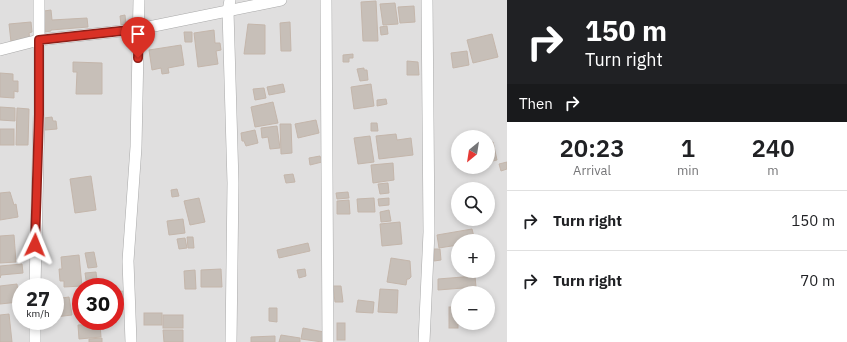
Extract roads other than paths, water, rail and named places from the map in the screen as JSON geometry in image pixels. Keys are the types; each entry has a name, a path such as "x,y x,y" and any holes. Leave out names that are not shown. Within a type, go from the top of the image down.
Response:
{"street":[{"path":"35,278 39,114 39,0"},
{"path":"131,342 128,261 136,147 139,0"},
{"path":"0,50 39,40 139,29 229,6 281,0"},
{"path":"326,0 328,342"},
{"path":"424,342 429,232 427,0"},
{"path":"229,6 232,183 232,342"},
{"path":"35,330 35,342"}]}
